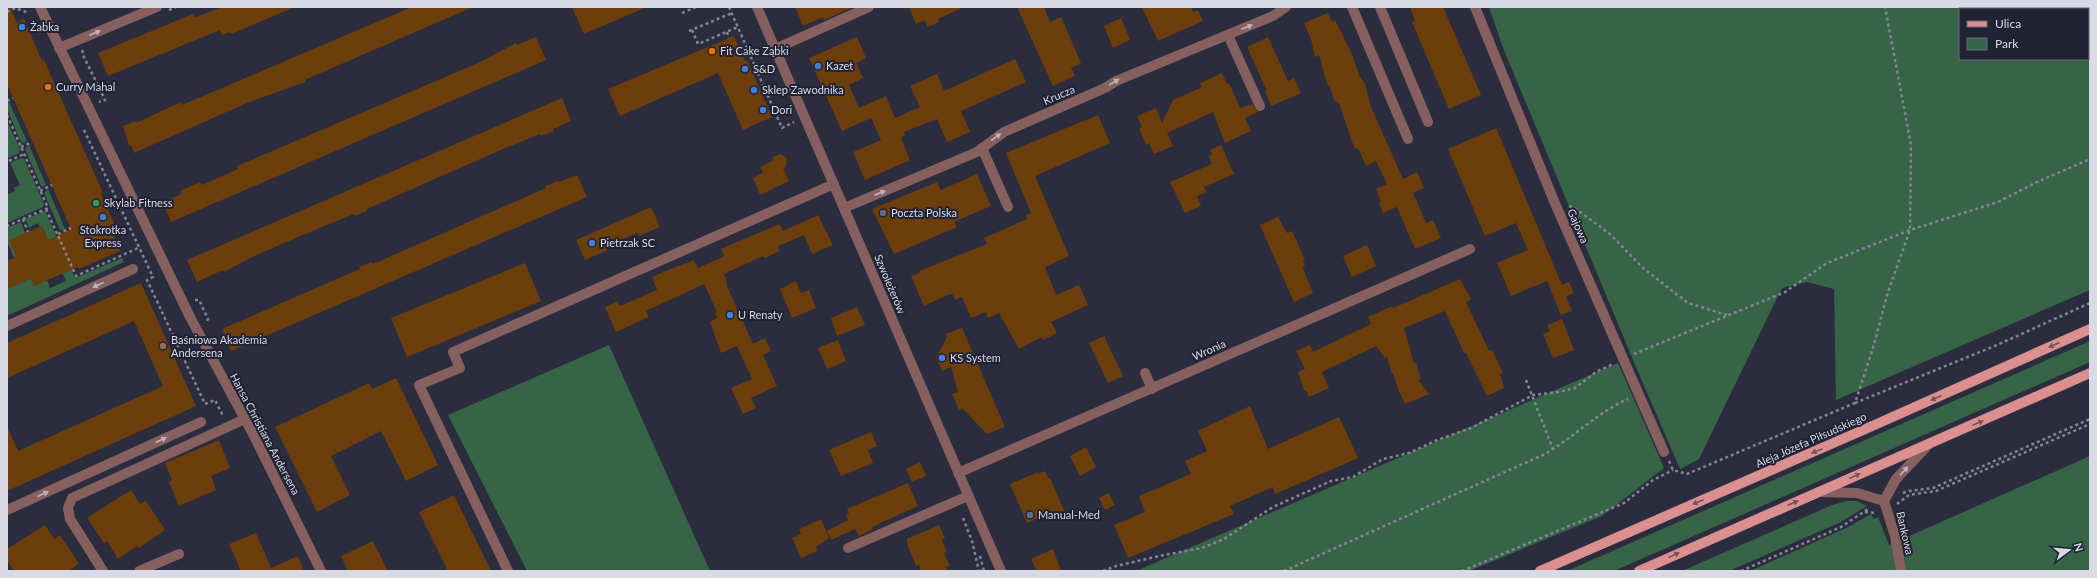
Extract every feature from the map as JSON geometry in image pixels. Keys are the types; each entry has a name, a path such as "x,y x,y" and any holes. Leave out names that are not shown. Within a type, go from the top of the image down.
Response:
{"main road":[{"name":"Aleja Józefa Piłsudskiego","path":"1540,571 2090,329"},
{"path":"1639,571 2090,373"}],"street":[{"name":"Hansa Christiana Andersena","path":"40,7 190,317 245,419 321,571"},
{"path":"59,48 157,7"},
{"name":"Szwoleżerów","path":"757,7 1001,571"},
{"path":"776,49 869,7"},
{"name":"Krucza","path":"844,208 982,148 1004,132 1105,88 1116,81 1273,16 1286,7"},
{"path":"1352,7 1408,139"},
{"path":"1380,7 1428,122"},
{"name":"Gajowa","path":"1475,7 1554,201 1664,452"},
{"path":"1228,35 1260,106"},
{"path":"982,148 1008,207"},
{"path":"508,571 419,385 460,368 453,352 589,294 834,184"},
{"name":"Wronia","path":"958,473 1470,249"},
{"path":"7,326 133,269"},
{"path":"1145,373 1152,389"},
{"path":"103,571 70,519 68,508 72,498 245,419"},
{"path":"7,510 202,422"},
{"name":"Bankowa","path":"1901,571 1895,536 1885,505 1896,479 1929,444"},
{"name":"Bankowa","path":"1819,492 1857,493 1885,505"},
{"path":"848,548 968,496"},
{"path":"139,571 179,554"}],"path":[{"path":"7,12 15,7 30,13 32,17"},
{"path":"682,7 683,13 696,7"},
{"path":"729,7 782,128 796,121"},
{"path":"1855,403 1873,348 1888,292 1910,230 1911,145 1885,7"},
{"path":"732,13 690,30 698,44 738,27"},
{"path":"727,32 729,38"},
{"path":"741,55 749,52"},
{"path":"758,73 772,68"},
{"path":"7,101 13,98"},
{"path":"7,115 76,276 138,248"},
{"path":"84,130 138,248 153,277 147,280 205,404 215,400 221,413"},
{"path":"21,147 32,142"},
{"path":"9,161 24,154"},
{"path":"1103,571 1116,566 1202,548 1224,539 1273,507 1331,481 1353,477 1382,459 1409,454 1437,440 1471,428 1533,395 1559,392 1575,388 1596,372 1624,359 1785,292 1828,264 1910,230 1998,202 2037,182 2090,159"},
{"path":"40,191 52,185"},
{"path":"1554,201 1576,209 1610,234 1643,268 1688,303 1728,315"},
{"path":"7,226 46,209"},
{"path":"23,219 28,232"},
{"path":"58,234 71,228"},
{"path":"1462,571 1624,503 1653,480 1674,470 1687,474 1997,345 2090,303"},
{"path":"1526,380 1553,449"},
{"path":"1284,571 1504,474 1553,449 1614,405 1639,394"},
{"path":"1864,512 1873,514 1909,490 1932,488 2090,419"},
{"path":"1741,571 1840,527 1870,507 1899,503 1909,495 1936,491 2090,424"},
{"path":"1664,452 1674,470"}],"green space":[{"path":"1489,7 2090,7 2090,290 1836,400 1834,289 1807,282 1782,288 1699,459 1680,469 1503,48"},
{"path":"9,102 27,141 24,143 21,142 7,109 7,103"},
{"path":"7,121 20,149 19,153 8,158"},
{"path":"29,145 46,185 43,187 41,186 25,149"},
{"path":"21,158 24,159 44,204 43,207 7,223 7,195 15,191 14,188 20,185 10,163"},
{"path":"48,189 65,229 60,230 44,193"},
{"path":"45,211 75,278 122,258 124,262 7,316 7,289 31,278 34,286 47,280 50,288 66,281 56,259 59,257 51,239 48,240 42,226 40,227 38,223 30,227 31,231 25,219"},
{"path":"21,222 25,233 16,257 14,258 7,241 7,228"},
{"path":"2090,341 2090,362 1614,571 1567,571"},
{"path":"609,345 710,571 527,571 448,415"},
{"path":"1618,363 1664,468 1602,516 1469,571 1136,571"},
{"path":"2090,456 2090,571 1750,571 1846,528 1871,514 1874,519 1878,517 1889,545"},
{"path":"1846,501 1857,501 1867,506 1839,523 1729,571 1682,571 1832,505"}],"building":[{"path":"7,7 10,7 17,23 24,19 42,61 44,60 103,193 101,194 118,232 113,234 120,251 79,269 78,267 34,286 31,278 7,289 7,261 16,257 9,240 42,226 48,240 71,229 7,84"},
{"path":"222,7 295,7 231,34 230,32 222,35 220,30 108,76 98,53 193,14 194,18"},
{"path":"412,7 473,7 305,80 305,82 247,103 134,153 131,145 129,146 123,126 135,121 136,123 181,102 182,105"},
{"path":"572,7 647,7 584,34"},
{"path":"795,7 853,7 824,20 823,17 803,26"},
{"path":"909,7 964,7 938,19 939,22 928,27 924,20 916,24"},
{"path":"1017,7 1044,7 1050,22 1061,17 1081,63 1071,68 1075,76 1053,86"},
{"path":"1142,7 1191,7 1193,12 1198,10 1203,21 1158,41"},
{"path":"1410,7 1443,7 1481,95 1449,109 1412,22 1415,21"},
{"path":"1328,13 1332,22 1335,20 1351,52 1360,77 1365,84 1371,107 1403,179 1417,172 1424,188 1413,193 1426,223 1433,220 1441,238 1415,249 1397,207 1383,213 1379,203 1381,201 1376,189 1387,184 1376,161 1366,166 1359,150 1354,147 1339,103 1334,100 1330,87 1327,84 1319,55 1315,57 1311,39 1304,23"},
{"path":"1121,18 1130,40 1113,48 1104,26"},
{"path":"734,36 745,61 747,60 772,117 743,130 718,73 620,116 608,89"},
{"path":"536,37 546,60 171,222 163,202 181,194 180,191 200,182 202,185 238,169 237,166 478,63 516,43 517,45"},
{"path":"857,37 866,58 856,63 863,78 849,85 859,108 886,96 895,118 920,107 910,86 937,74 944,91 1015,59 1026,82 961,111 970,132 947,142 937,119 904,132 905,135 901,138 910,160 865,180 853,152 881,140 871,118 842,131 809,58"},
{"path":"1268,37 1288,81 1294,78 1301,93 1271,106 1265,91 1267,91 1247,47"},
{"path":"1222,73 1227,84 1229,83 1240,108 1252,104 1258,112 1245,118 1251,131 1225,143 1213,112 1167,133 1173,146 1154,154 1149,143 1146,145 1139,128 1142,127 1137,116 1156,108 1162,123 1173,100 1202,87 1200,83"},
{"path":"562,98 571,121 553,129 554,131 541,136 540,134 496,152 367,209 367,211 355,216 354,214 310,232 254,256 224,272 223,270 197,282 187,260"},
{"path":"1098,115 1110,143 1035,176 1069,256 1045,267 1056,295 1079,285 1088,305 1051,322 1057,333 1043,340 1042,337 1019,349 999,313 988,318 986,312 971,318 962,297 955,300 953,295 950,294 924,306 911,276 920,273 919,271 987,244 984,238 1027,219 1026,215 1031,213 1006,153"},
{"path":"1496,128 1562,285 1569,282 1574,293 1566,296 1572,311 1561,315 1547,281 1511,296 1497,263 1528,250 1516,223 1485,236 1448,149"},
{"path":"1221,145 1234,174 1204,187 1206,192 1197,196 1201,206 1185,213 1170,182 1212,164 1209,156 1212,154 1210,150"},
{"path":"780,154 787,158 786,167 783,168 789,181 760,195 753,178 763,173 760,167 772,161 773,157"},
{"path":"977,174 991,206 954,222 957,227 894,254 872,209 937,182 941,190"},
{"path":"577,175 587,197 231,351 222,329 360,269 359,267 372,262 373,264 546,188 545,186"},
{"path":"651,207 660,227 639,236 637,233 607,246 608,250 585,260 576,240"},
{"path":"818,215 833,245 812,254 804,235 778,246 780,251 765,258 763,256 724,274 726,284 753,344 765,338 771,351 763,355 777,386 751,398 756,408 743,414 731,388 752,379 737,346 721,353 710,322 717,318 715,313 717,312 704,284 646,311 649,317 616,332 605,307 617,301 620,306 657,290 652,278 658,274 694,260 698,268 724,256 721,249 739,241 780,224 783,231"},
{"path":"1278,217 1287,233 1292,231 1305,260 1303,261 1305,266 1302,267 1313,293 1294,302 1260,225"},
{"path":"1367,245 1376,266 1352,277 1343,256"},
{"path":"525,263 541,301 407,357 391,318"},
{"path":"1460,279 1471,299 1466,302 1489,351 1492,350 1503,373 1500,374 1504,388 1487,396 1466,353 1464,353 1445,311 1404,328 1414,364 1416,363 1421,379 1418,380 1429,394 1405,404 1393,373 1392,374 1387,357 1385,358 1376,346 1322,372 1329,388 1309,397 1307,392 1304,390 1298,372 1305,369 1296,351 1310,345 1313,352 1371,324 1368,317 1392,306 1393,308"},
{"path":"796,281 801,293 809,290 816,308 792,318 780,289"},
{"path":"141,283 196,406 7,491 7,426 18,451 163,386 134,321 7,378 7,343"},
{"path":"857,307 865,325 837,336 831,318"},
{"path":"1562,319 1574,350 1553,358 1543,334 1550,331 1547,325"},
{"path":"962,328 1005,427 987,434 962,408 959,410 952,394 958,392 951,367 942,371 936,358 947,337 946,334"},
{"path":"1104,336 1123,376 1108,383 1089,343"},
{"path":"838,340 846,361 827,369 818,348"},
{"path":"396,378 438,465 406,481 381,431 331,456 350,495 317,512 275,427 369,383 372,389"},
{"path":"1250,406 1268,449 1339,417 1358,458 1275,494 1273,487 1259,493 1230,506 1234,514 1128,558 1114,525 1145,512 1139,496 1191,474 1185,461 1207,451 1198,431"},
{"path":"871,432 877,446 868,450 873,463 841,476 829,450"},
{"path":"219,440 230,468 211,476 216,490 179,506 169,482 172,480 165,463"},
{"path":"1086,447 1096,467 1080,476 1070,456"},
{"path":"920,462 926,476 912,482 906,469"},
{"path":"1045,471 1048,478 1050,478 1066,515 1054,520 1050,513 1027,523 1010,484 1038,472 1038,474"},
{"path":"908,483 918,506 872,527 873,529 859,536 855,529 831,540 827,531 848,520 846,515 849,514 847,509"},
{"path":"131,490 140,504 146,501 165,530 139,548 137,546 118,559 107,541 104,543 87,518"},
{"path":"1109,493 1115,505 1105,510 1099,498"},
{"path":"454,495 491,571 448,571 419,512"},
{"path":"821,519 829,538 816,547 817,551 801,558 792,538 801,534 799,529"},
{"path":"45,525 54,539 60,535 79,564 68,571 14,571 7,561 7,549"},
{"path":"939,525 945,538 942,540 947,552 944,553 950,566 946,567 948,571 921,571 919,565 916,566 907,544 907,539"},
{"path":"256,533 271,568 298,556 304,571 241,571 229,544"},
{"path":"373,541 388,571 348,571 341,556"},
{"path":"1053,549 1061,571 1037,571 1031,559"}],"place":[{"name":"Żabka","path":"22,27"},
{"name":"Fit Cake Ząbki","path":"712,51"},
{"name":"Kazet","path":"818,66"},
{"name":"S&D","path":"745,69"},
{"name":"Curry Mahal","path":"48,87"},
{"name":"Sklep Zawodnika","path":"754,90"},
{"name":"Dori","path":"763,110"},
{"name":"Skylab Fitness","path":"96,203"},
{"name":"Poczta Polska","path":"883,213"},
{"name":"Stokrotka Express","path":"103,217"},
{"name":"Pietrzak SC","path":"592,243"},
{"name":"U Renaty","path":"730,315"},
{"name":"Baśniowa Akademia Andersena","path":"163,346"},
{"name":"KS System","path":"942,358"},
{"name":"Manual-Med","path":"1030,515"}]}
